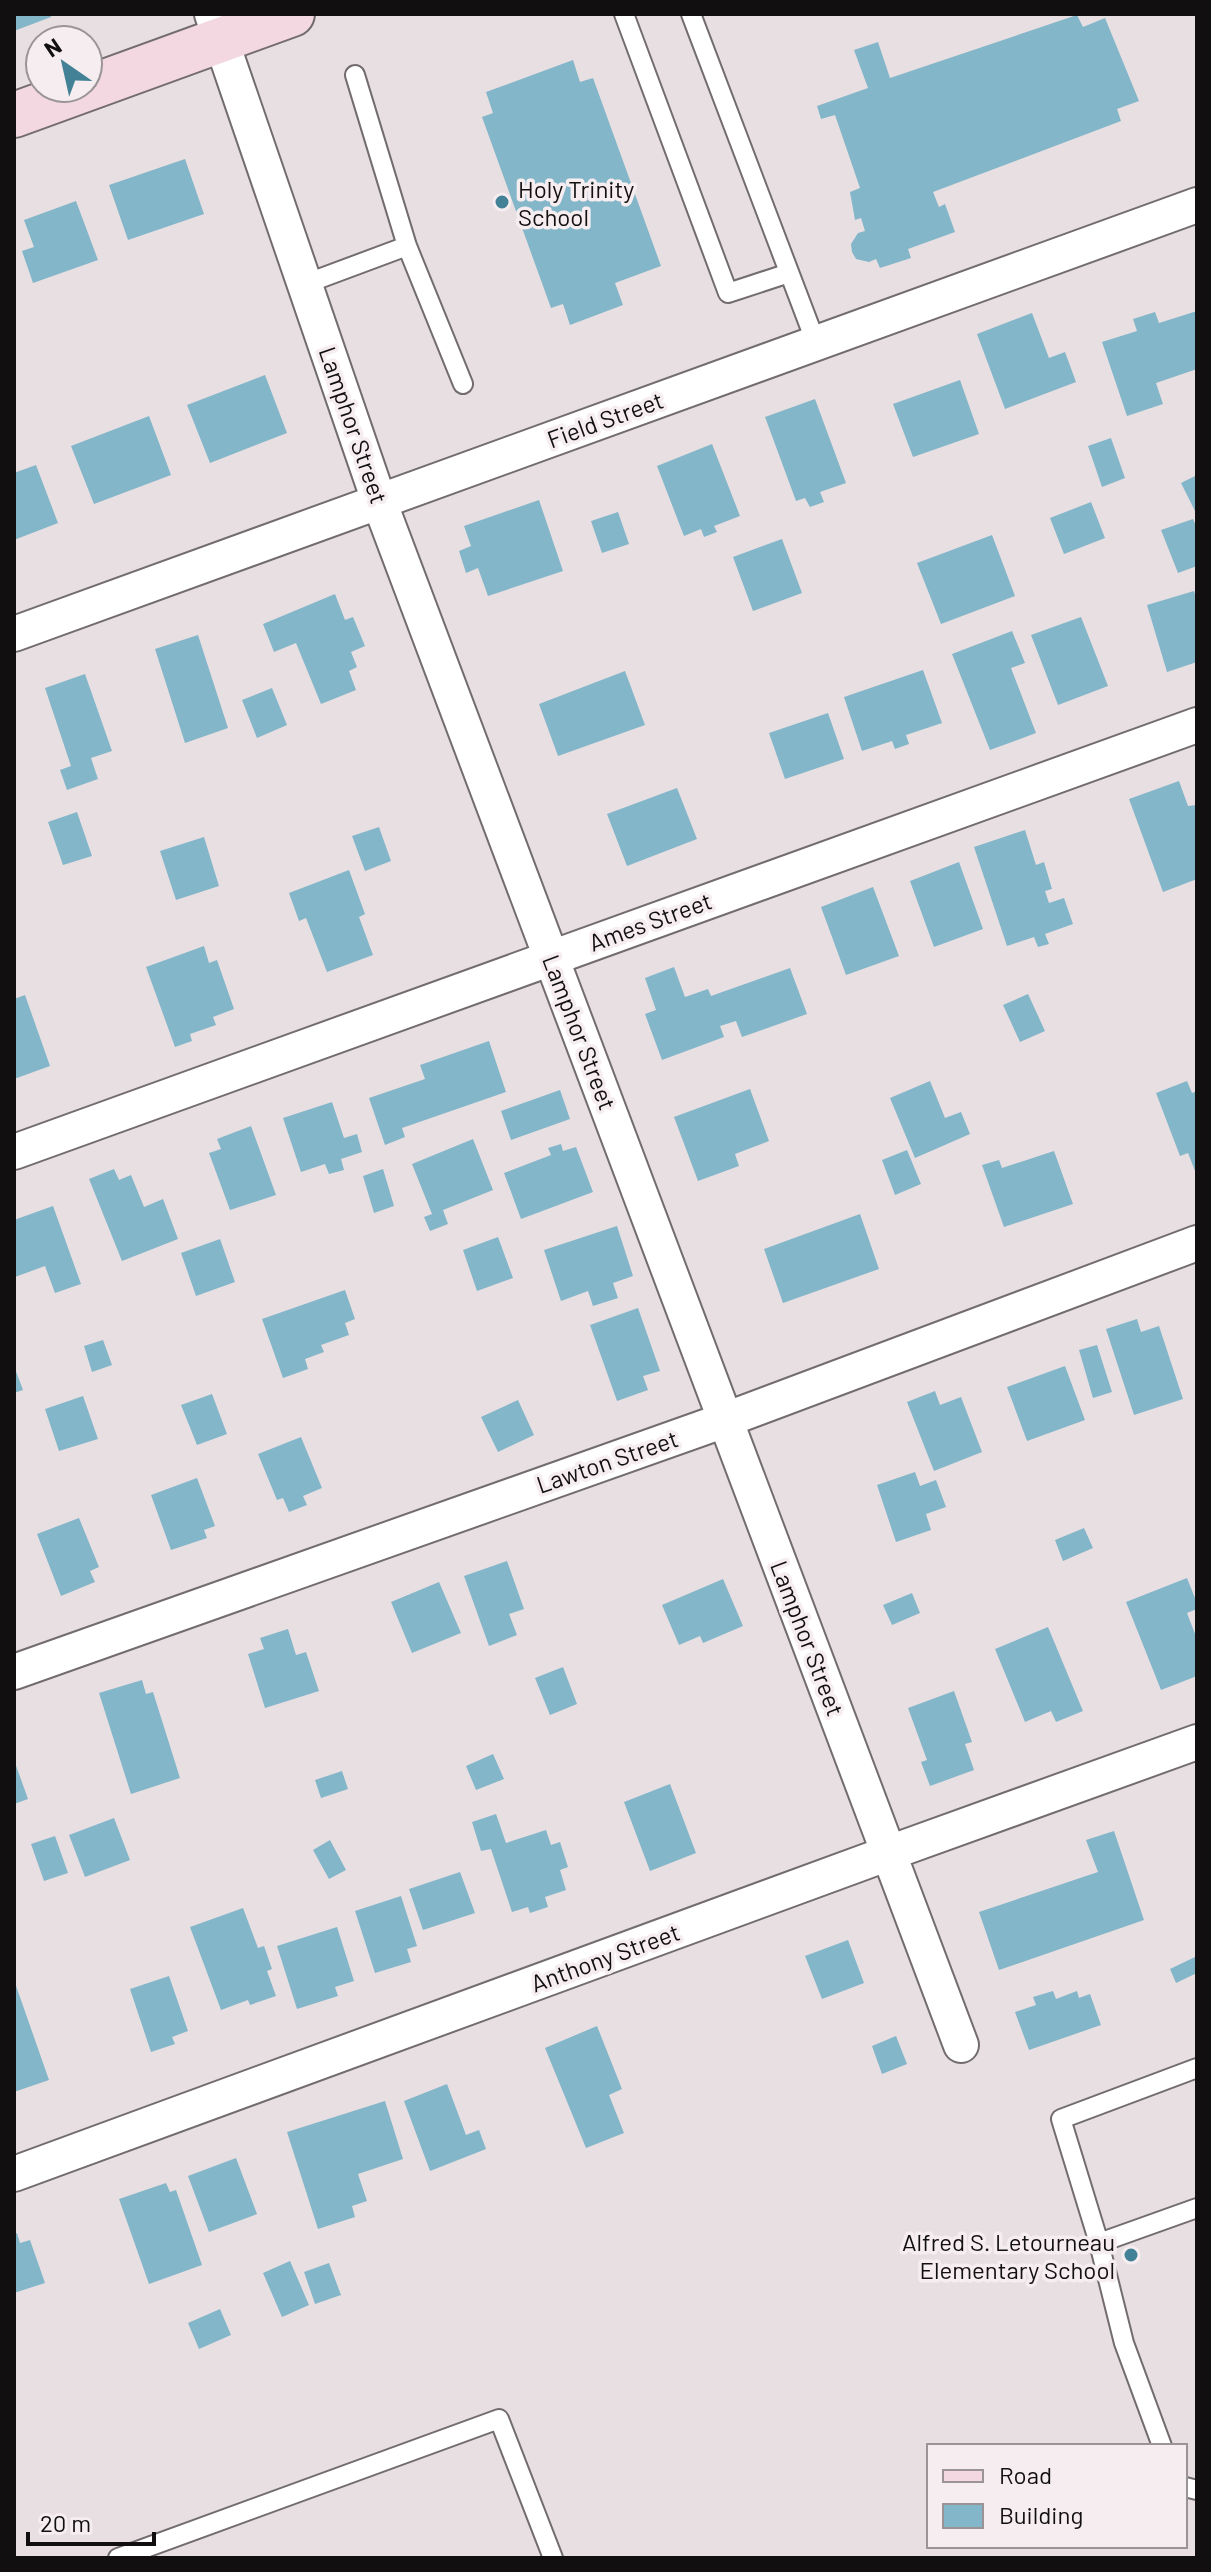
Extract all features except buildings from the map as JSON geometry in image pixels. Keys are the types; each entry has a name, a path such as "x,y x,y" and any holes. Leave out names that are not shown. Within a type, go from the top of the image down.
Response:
{"street":[{"path":"14,115 216,27 292,14"},
{"name":"Lamphor Street","path":"216,27 379,501 961,2045"},
{"name":"Field Street","path":"14,634 1197,205"},
{"name":"Ames Street","path":"14,1152 1197,725"},
{"name":"Lawton Street","path":"14,1672 1194,1253"},
{"name":"Anthony Street","path":"14,2174 1197,1742"}],"lane":[{"path":"624,14 728,293 789,273"},
{"path":"691,14 816,343"},
{"path":"355,75 407,246 463,384"},
{"path":"305,284 407,246"},
{"path":"1161,2444 1124,2343 1099,2243 1061,2119 1197,2068"},
{"path":"1099,2243 1197,2208"},
{"path":"118,2558 499,2419 553,2558"}],"place":[{"name":"Holy Trinity School","path":"502,202"},
{"name":"Alfred S. Letourneau Elementary School","path":"1131,2255"}]}
